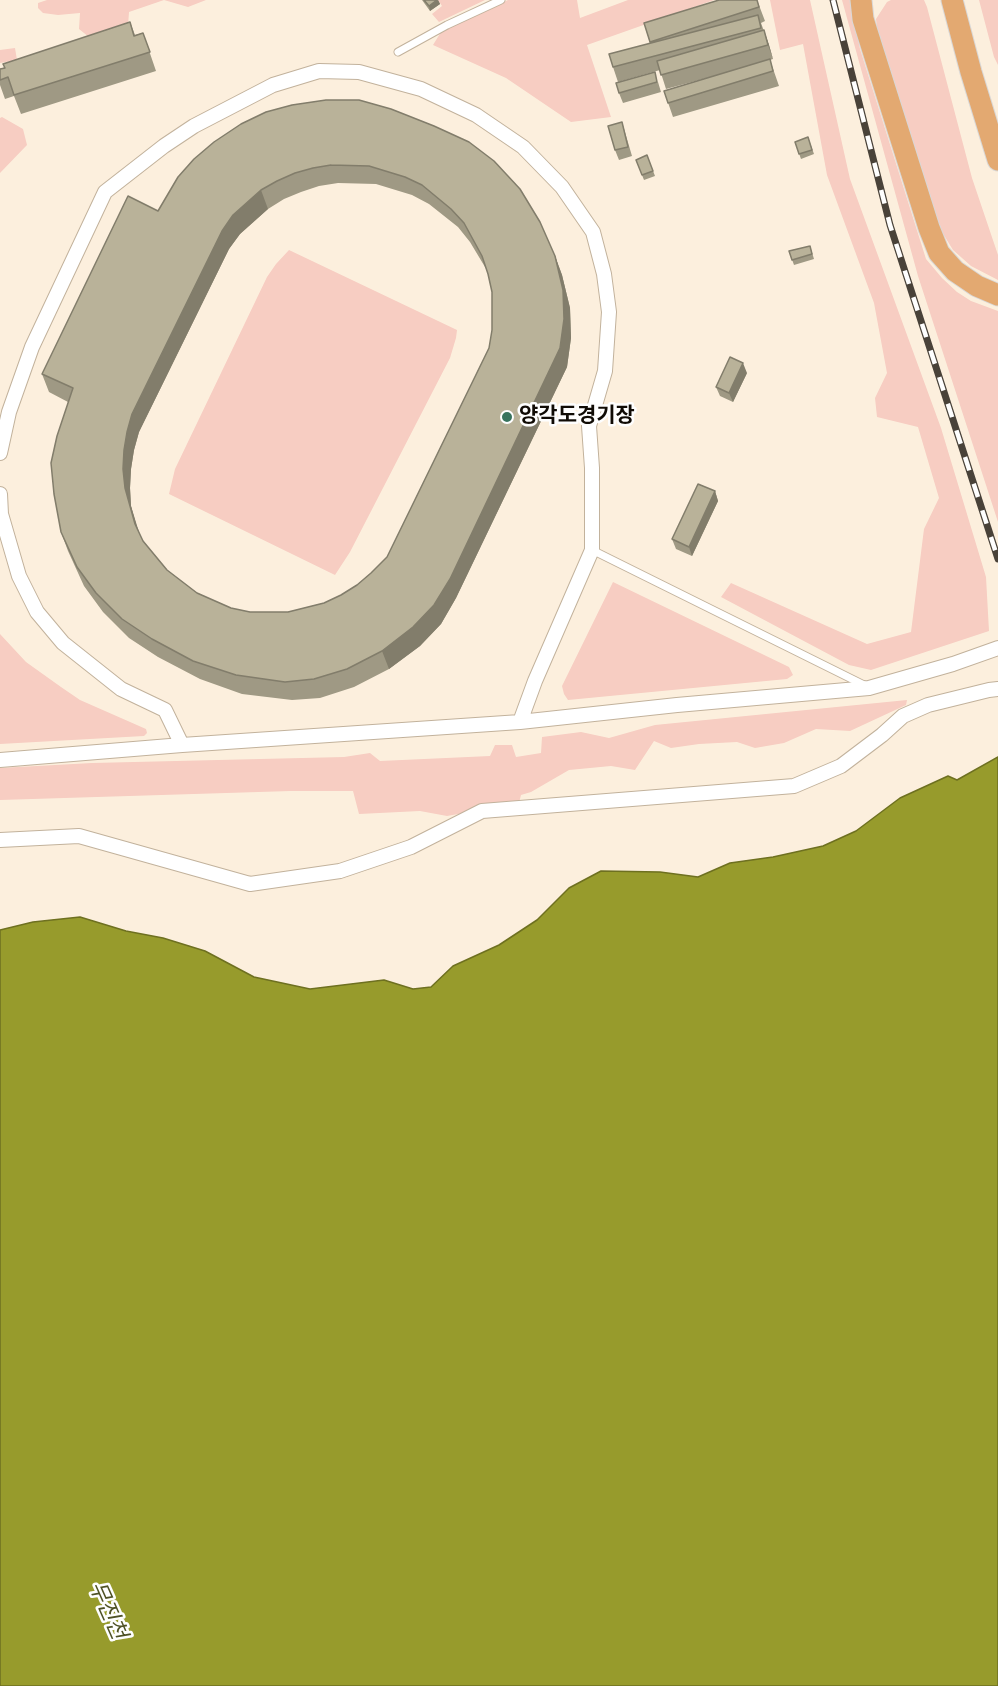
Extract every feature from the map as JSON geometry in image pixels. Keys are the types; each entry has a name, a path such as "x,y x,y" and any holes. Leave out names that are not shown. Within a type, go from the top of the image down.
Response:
{"main road":[{"path":"875,0 862,9 929,228 939,253 955,271 977,286 998,295"},
{"path":"952,0 998,160"},
{"path":"971,72 998,105"}],"street":[{"path":"0,453 9,412 32,347 105,192 164,146 194,126 273,86 319,71 359,72 421,89 476,115 523,147 562,187 593,232 604,274 609,312 605,371 589,426 592,468 592,550 535,681 520,722"},
{"path":"0,494 1,514 19,576 37,612 63,643 121,689 165,710 182,745"},
{"path":"0,760 520,722 869,688 953,664 998,648"},
{"path":"0,840 79,836 249,884 340,871 411,847 482,811 794,786 841,766 903,716 928,705 998,689"}],"lane":[{"path":"398,52 447,25 501,0"},
{"path":"592,550 869,688"}],"shaded area":[{"path":"47,0 164,0 129,12 128,26 94,41 79,29 80,13 58,15 43,13 38,8 38,3"},
{"path":"164,0 206,0 188,7"},
{"path":"438,0 485,0 439,22 432,14 442,6"},
{"path":"508,0 577,0 580,18 628,0 714,0 587,45 611,117 571,122 506,78 433,45 441,32"},
{"path":"770,0 810,0 850,179 941,428 986,577 989,631 871,670 849,665 721,597 731,583 867,644 911,632 924,529 939,498 918,427 877,417 875,398 887,373 874,303 827,175 803,44 780,50"},
{"path":"842,0 853,0 860,49 926,259 957,292 971,301 998,311 998,522 918,276"},
{"path":"924,0 927,7 972,178 998,255 998,280 971,266 953,250 942,232 877,27 876,19 887,2"},
{"path":"979,0 998,0 998,65 994,57"},
{"path":"15,48 17,60 0,63 0,50"},
{"path":"0,118 23,129 27,145 0,173"},
{"path":"289,250 457,330 450,358 350,552 335,575 169,494 175,469 267,277"},
{"path":"613,582 789,667 793,675 787,679 568,700 562,686"},
{"path":"0,634 26,662 80,700 146,729 147,733 144,736 0,744"},
{"path":"907,700 906,705 850,731 816,729 784,743 755,748 737,742 671,748 654,741 635,770 611,766 569,770 531,792 521,795 519,803 447,816 420,811 359,814 353,791 0,800 0,768 92,763 344,757 370,753 380,761 490,756 495,745 512,745 516,757 541,753 542,737 581,732 609,738 655,725"}],"water":[{"name":"무진천","path":"998,757 998,1686 0,1686 0,930 33,922 80,917 205,951 254,977 310,989 384,980 413,989 431,987 453,966 499,945 537,920 569,888 601,871 660,872 698,877 730,863 773,857 823,846 856,831 900,798 948,776 957,780"}],"building":[{"path":"424,0 437,0 429,6"},
{"path":"719,0 757,0 759,7 650,42 644,23"},
{"path":"758,15 761,28 613,67 609,54"},
{"path":"130,22 134,36 143,33 150,52 14,95 8,77 0,80 0,69 5,68 3,64"},
{"path":"764,30 768,45 661,75 657,61"},
{"path":"770,59 773,71 668,103 664,91"},
{"path":"655,72 657,82 619,93 616,83"},
{"name":"양각도경기장","path":"326,100 359,100 391,109 434,126 469,142 494,161 520,189 540,222 555,256 563,290 564,319 560,348 450,579 434,605 413,627 382,651 347,669 314,679 285,682 236,675 193,661 152,639 122,619 96,593 77,567 61,532 54,494 51,463 57,436 73,388 42,374 128,196 158,211 178,177 214,142 241,124 266,112","holes":["331,165 369,166 422,185 464,223 482,256 492,292 492,330 489,348 387,557 357,585 324,603 288,612 250,612 231,608 197,593 167,570 143,541 135,524 125,488 123,469 124,450 132,414 222,231 233,215 261,190 295,173"]},
{"path":"622,122 628,147 615,150 608,126"},
{"path":"808,137 812,150 799,154 795,142"},
{"path":"647,155 653,171 642,175 636,160"},
{"path":"810,246 812,254 792,260 789,251"},
{"path":"730,357 743,363 729,393 716,387"},
{"path":"698,484 715,491 689,547 672,539"}],"railway":[{"path":"833,0 890,225 998,559"}],"place":[{"name":"양각도경기장","path":"507,417"}]}
